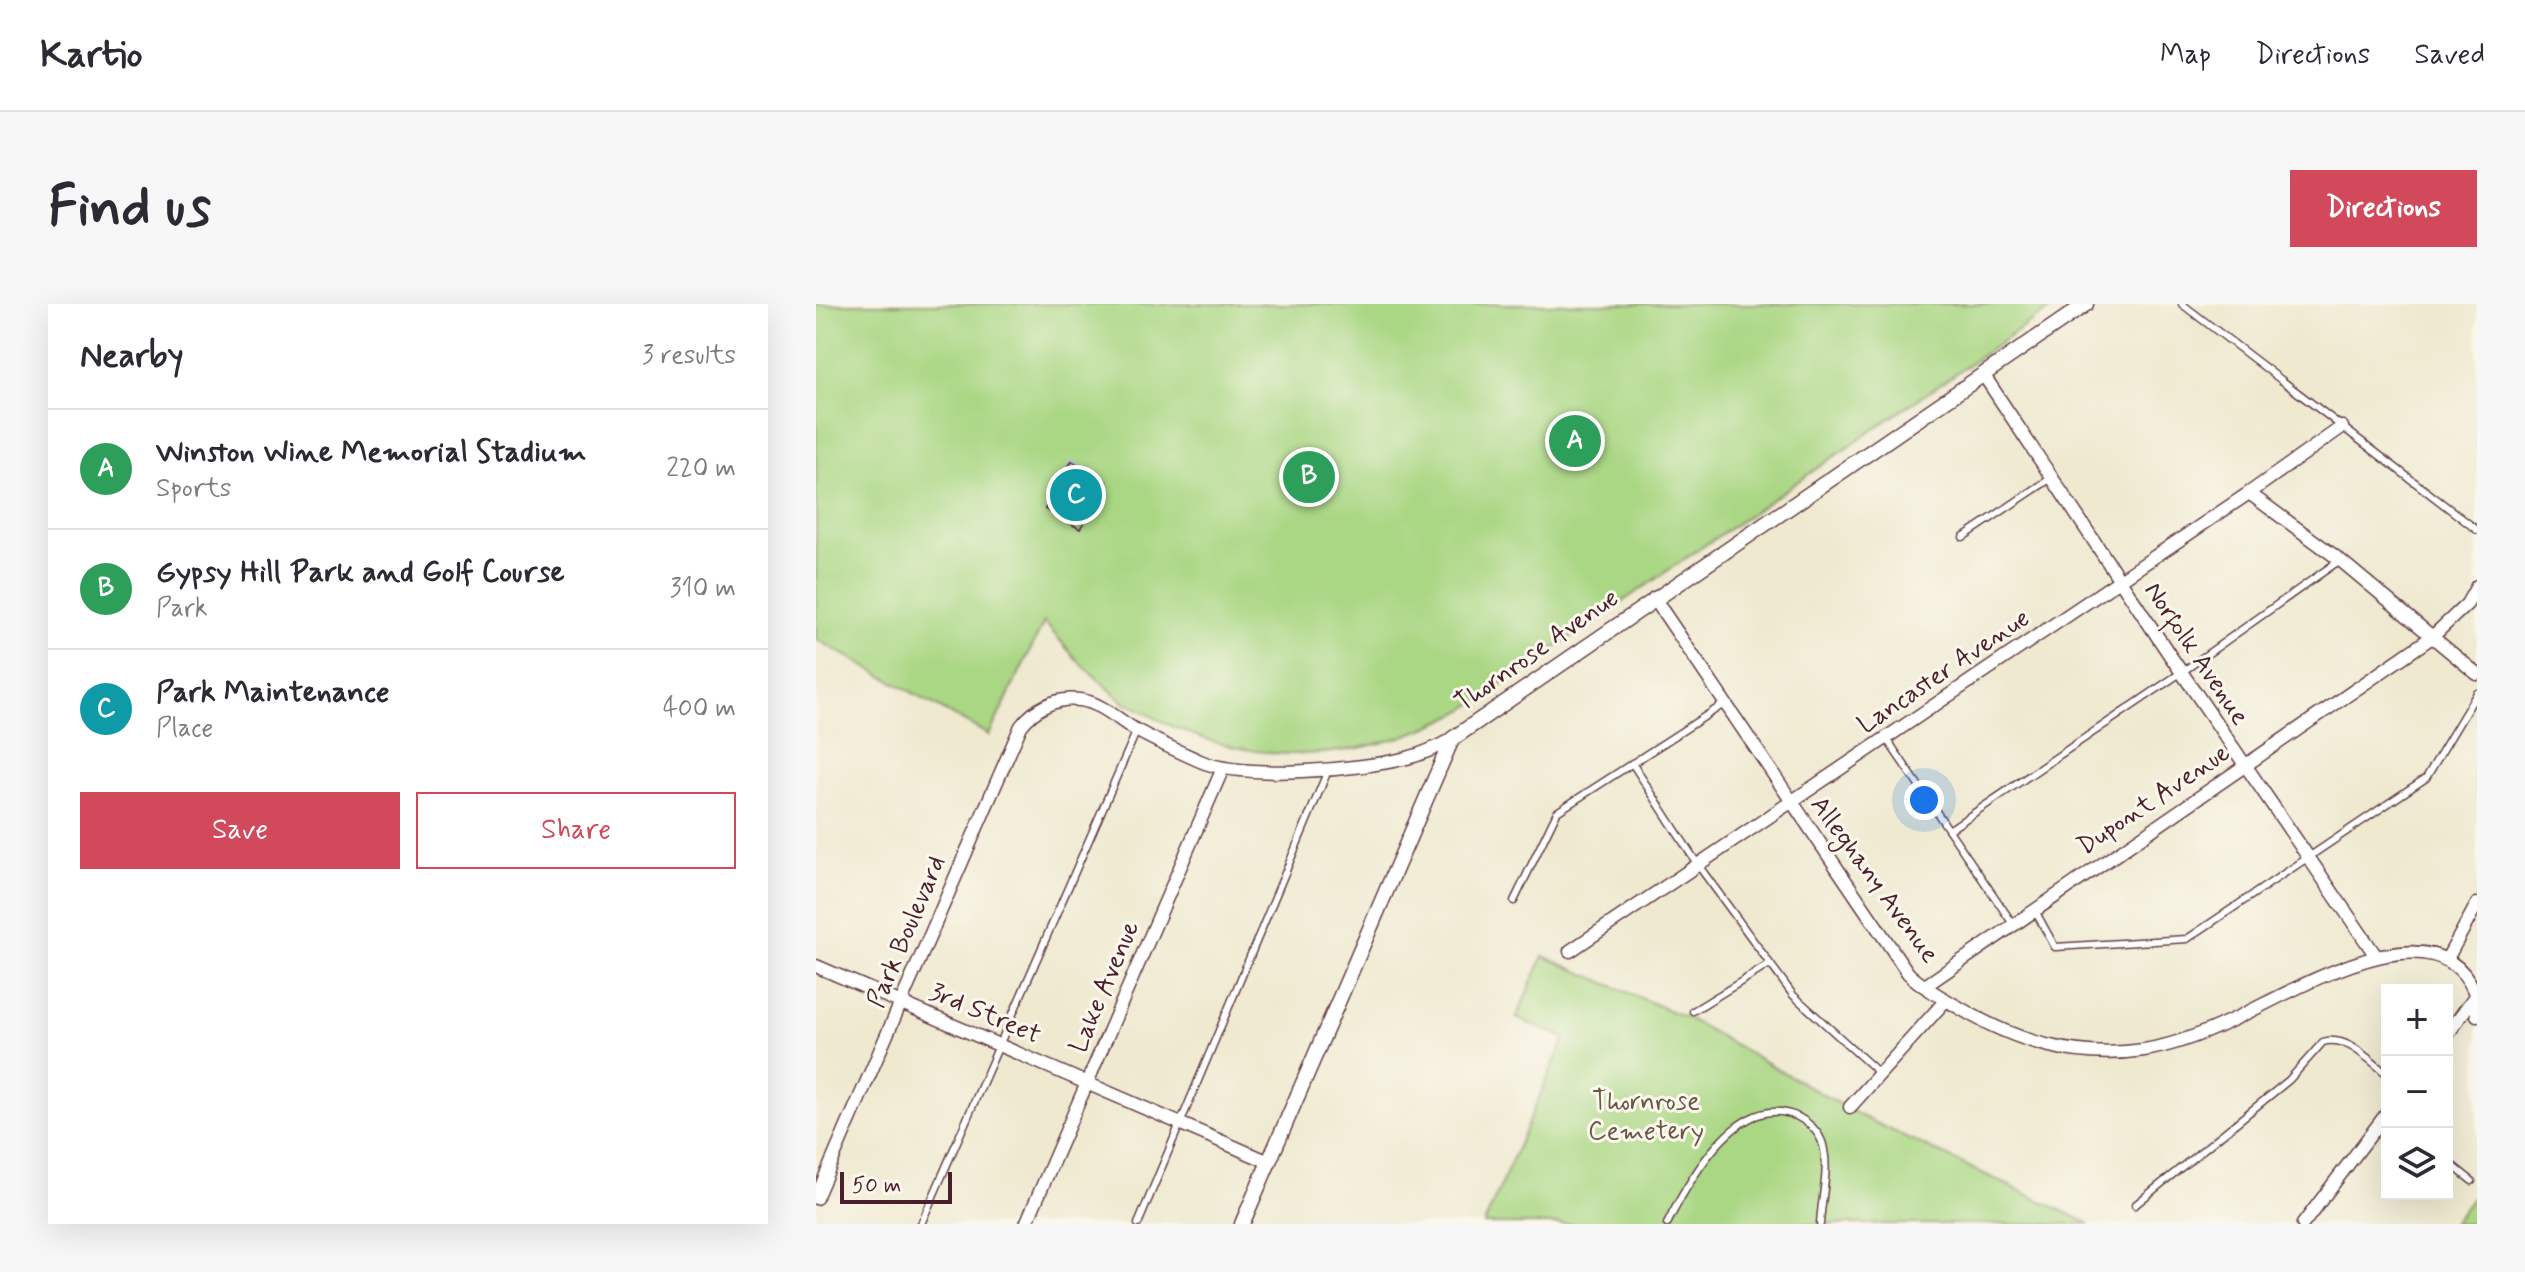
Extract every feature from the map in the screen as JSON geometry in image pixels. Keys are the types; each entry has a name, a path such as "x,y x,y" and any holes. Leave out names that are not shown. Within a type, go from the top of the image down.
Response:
{"street":[{"name":"Thornrose Avenue","path":"1242,1224 1452,739 2086,304"},
{"name":"Norfolk Avenue","path":"1983,374 2376,956"},
{"name":"Lancaster Avenue","path":"1570,951 2342,427"},
{"path":"2249,493 2340,560 2477,674"},
{"name":"Dupont Avenue","path":"1925,986 2432,637 2467,604 2477,586"},
{"name":"Alleghany Avenue","path":"1654,598 1908,973 1987,1025 2032,1043 2074,1051 2129,1052 2177,1043 2376,956 2415,951 2447,959"},
{"name":"Park Boulevard","path":"816,1198 1021,726 1037,710 1059,701 1079,700 1091,703 1137,730"},
{"path":"1137,730 1204,762 1252,772 1329,768 1409,758 1452,739"},
{"name":"Lake Avenue","path":"1026,1224 1223,768"},
{"path":"2477,904 2447,959 2464,974 2476,993 2477,1015"},
{"name":"3rd Street","path":"816,966 1269,1162"},
{"path":"2453,1026 2476,993"},
{"path":"1850,1107 1946,1000"},
{"path":"2303,1224 2381,1122"}],"lane":[{"path":"2182,304 2477,530"},
{"path":"1963,537 2053,477"},
{"path":"1949,830 2340,560"},
{"path":"2034,909 2055,947 2187,939 2426,778 2477,693"},
{"path":"1514,901 1557,812 1724,704"},
{"path":"921,1224 1137,730"},
{"path":"1886,738 2013,924"},
{"path":"1632,763 1698,865 1793,995 1879,1073"},
{"path":"1138,1224 1329,768"},
{"path":"1693,1011 1770,964"},
{"path":"2135,1205 2289,1080 2323,1042 2338,1040 2347,1043 2381,1069"},
{"path":"1667,1224 1690,1180 1717,1146 1742,1122 1757,1115 1776,1112 1803,1120 1822,1141 1825,1160 1820,1224"},
{"path":"2453,1166 2472,1181"}],"green space":[{"path":"816,304 2057,304 1464,710 1380,743 1339,751 1297,754 1255,751 1214,742 1127,705 1078,661 1044,622 989,735 816,639"},
{"name":"Thornrose Cemetery","path":"1543,956 1687,1018 1861,1116 2090,1224 1484,1224 1565,1038 1516,1018"},
{"path":"2476,1193 2477,1224 2452,1224"}],"building":[{"path":"1072,461 1107,482 1080,529 1045,509"}],"place":[{"name":"Winston Wine Memorial Stadium","path":"1575,441"},
{"name":"Gypsy Hill Park and Golf Course","path":"1309,477"},
{"name":"Park Maintenance","path":"1076,495"}]}
